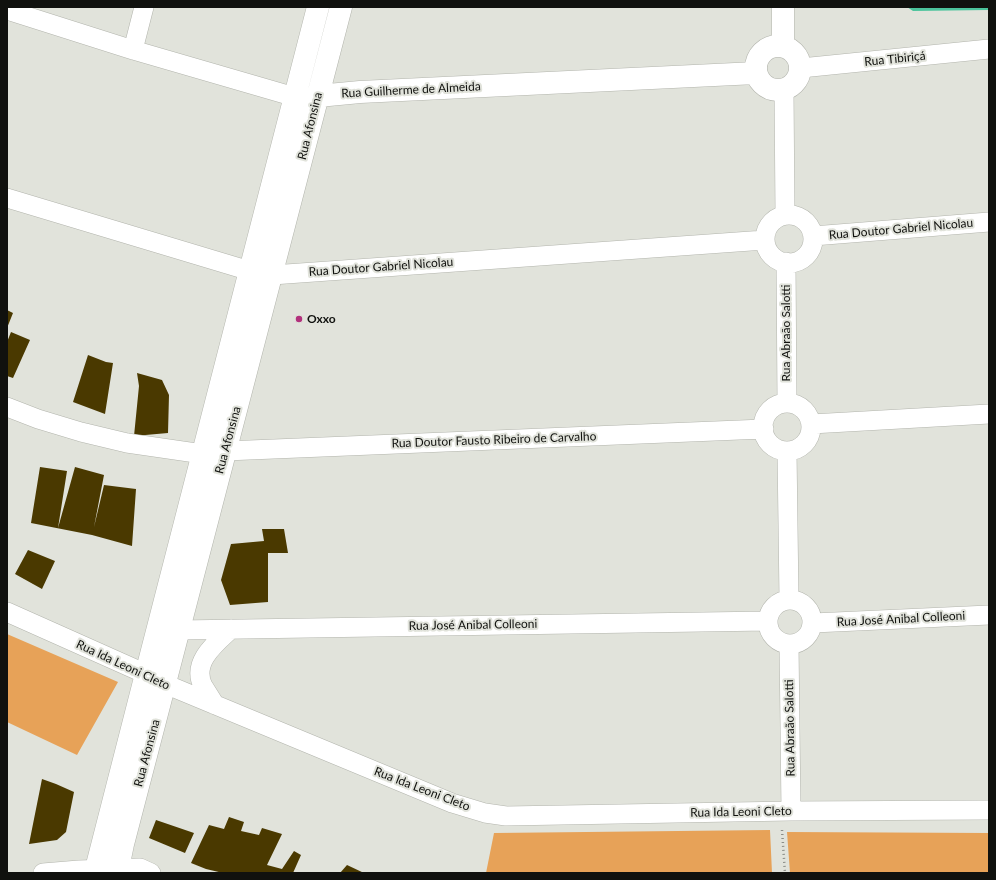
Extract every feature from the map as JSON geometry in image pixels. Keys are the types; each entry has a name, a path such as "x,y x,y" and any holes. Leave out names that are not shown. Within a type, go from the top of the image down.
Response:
{"main road":[{"name":"Rua Afonsina","path":"107,871 146,674 318,7"},
{"name":"Rua Afonsina","path":"107,871 123,844 341,7"},
{"path":"783,7 783,46"},
{"path":"776,46 789,48 798,56 801,68 798,80 794,84 784,90 776,91 763,85 758,80 756,73 758,58 762,52 776,46"},
{"name":"Rua Guilherme de Almeida","path":"318,96 360,92 756,73"}],"street":[{"path":"133,50 144,7"},
{"name":"Rua Guilherme de Almeida","path":"7,10 133,50 295,97 318,96"},
{"name":"Rua Tibiriçá","path":"801,68 989,50"},
{"path":"784,90 785,215"},
{"name":"Rua Doutor Gabriel Nicolau","path":"7,198 250,271 272,274 765,240"},
{"path":"785,215 800,217 807,222 811,228 813,236 813,244 806,256 793,262 786,262 774,257 765,240 766,233 773,221 785,215"},
{"name":"Rua Doutor Gabriel Nicolau","path":"813,236 989,222"},
{"name":"Rua Abraão Salotti","path":"786,262 787,403"},
{"path":"787,403 800,407 809,417 811,424 811,432 808,440 802,446 795,449 787,451 780,450 774,447 765,436 764,421 767,414 779,405 787,403"},
{"name":"Rua Doutor Fausto Ribeiro de Carvalho","path":"7,407 38,420 81,432 127,443 203,454 225,451 764,429"},
{"path":"811,424 989,414"},
{"path":"787,451 789,599"},
{"path":"789,599 805,604 812,616 813,623 808,636 803,641 789,644 778,641 774,637 768,621 769,614 773,608 778,603 789,599"},
{"name":"Rua Ida Leoni Cleto","path":"7,612 146,674 165,684 452,803 485,813 506,816 786,811 989,810"},
{"name":"Rua José Anibal Colleoni","path":"813,623 989,615"},
{"name":"Rua José Anibal Colleoni","path":"179,630 768,621"},
{"path":"215,705 200,677 201,665 204,656 231,629"},
{"name":"Rua Abraão Salotti","path":"786,811 789,644"},
{"path":"43,873 79,870 107,871 140,868 151,873"}],"path":[{"path":"785,873 786,811"}],"shaded area":[{"path":"907,7 989,7 989,10 913,11"},
{"path":"7,634 118,682 77,755 7,722"},
{"path":"770,830 772,873 486,873 494,833"},
{"path":"787,832 989,833 989,873 790,873"}],"building":[{"path":"7,310 13,313 7,328"},
{"path":"11,332 30,340 13,378 7,376 7,342"},
{"path":"88,355 113,363 105,414 73,402"},
{"path":"137,373 162,380 169,395 168,433 134,436 139,386"},
{"path":"40,467 67,471 58,528 75,467 104,475 94,527 104,485 136,489 132,546 92,535 31,523"},
{"path":"262,529 284,529 288,553 268,553 268,602 230,605 221,580 231,544 264,541"},
{"path":"28,550 55,561 42,589 15,574"},
{"path":"42,779 74,792 66,832 57,840 29,844"},
{"path":"229,817 244,822 241,831 259,835 262,828 282,834 267,865 282,869 294,851 301,855 293,873 223,873 206,869 191,863 209,825 224,829"},
{"path":"156,820 194,833 185,853 149,838"},
{"path":"347,865 364,873 340,873"}],"place":[{"name":"Oxxo","path":"299,319"}]}
